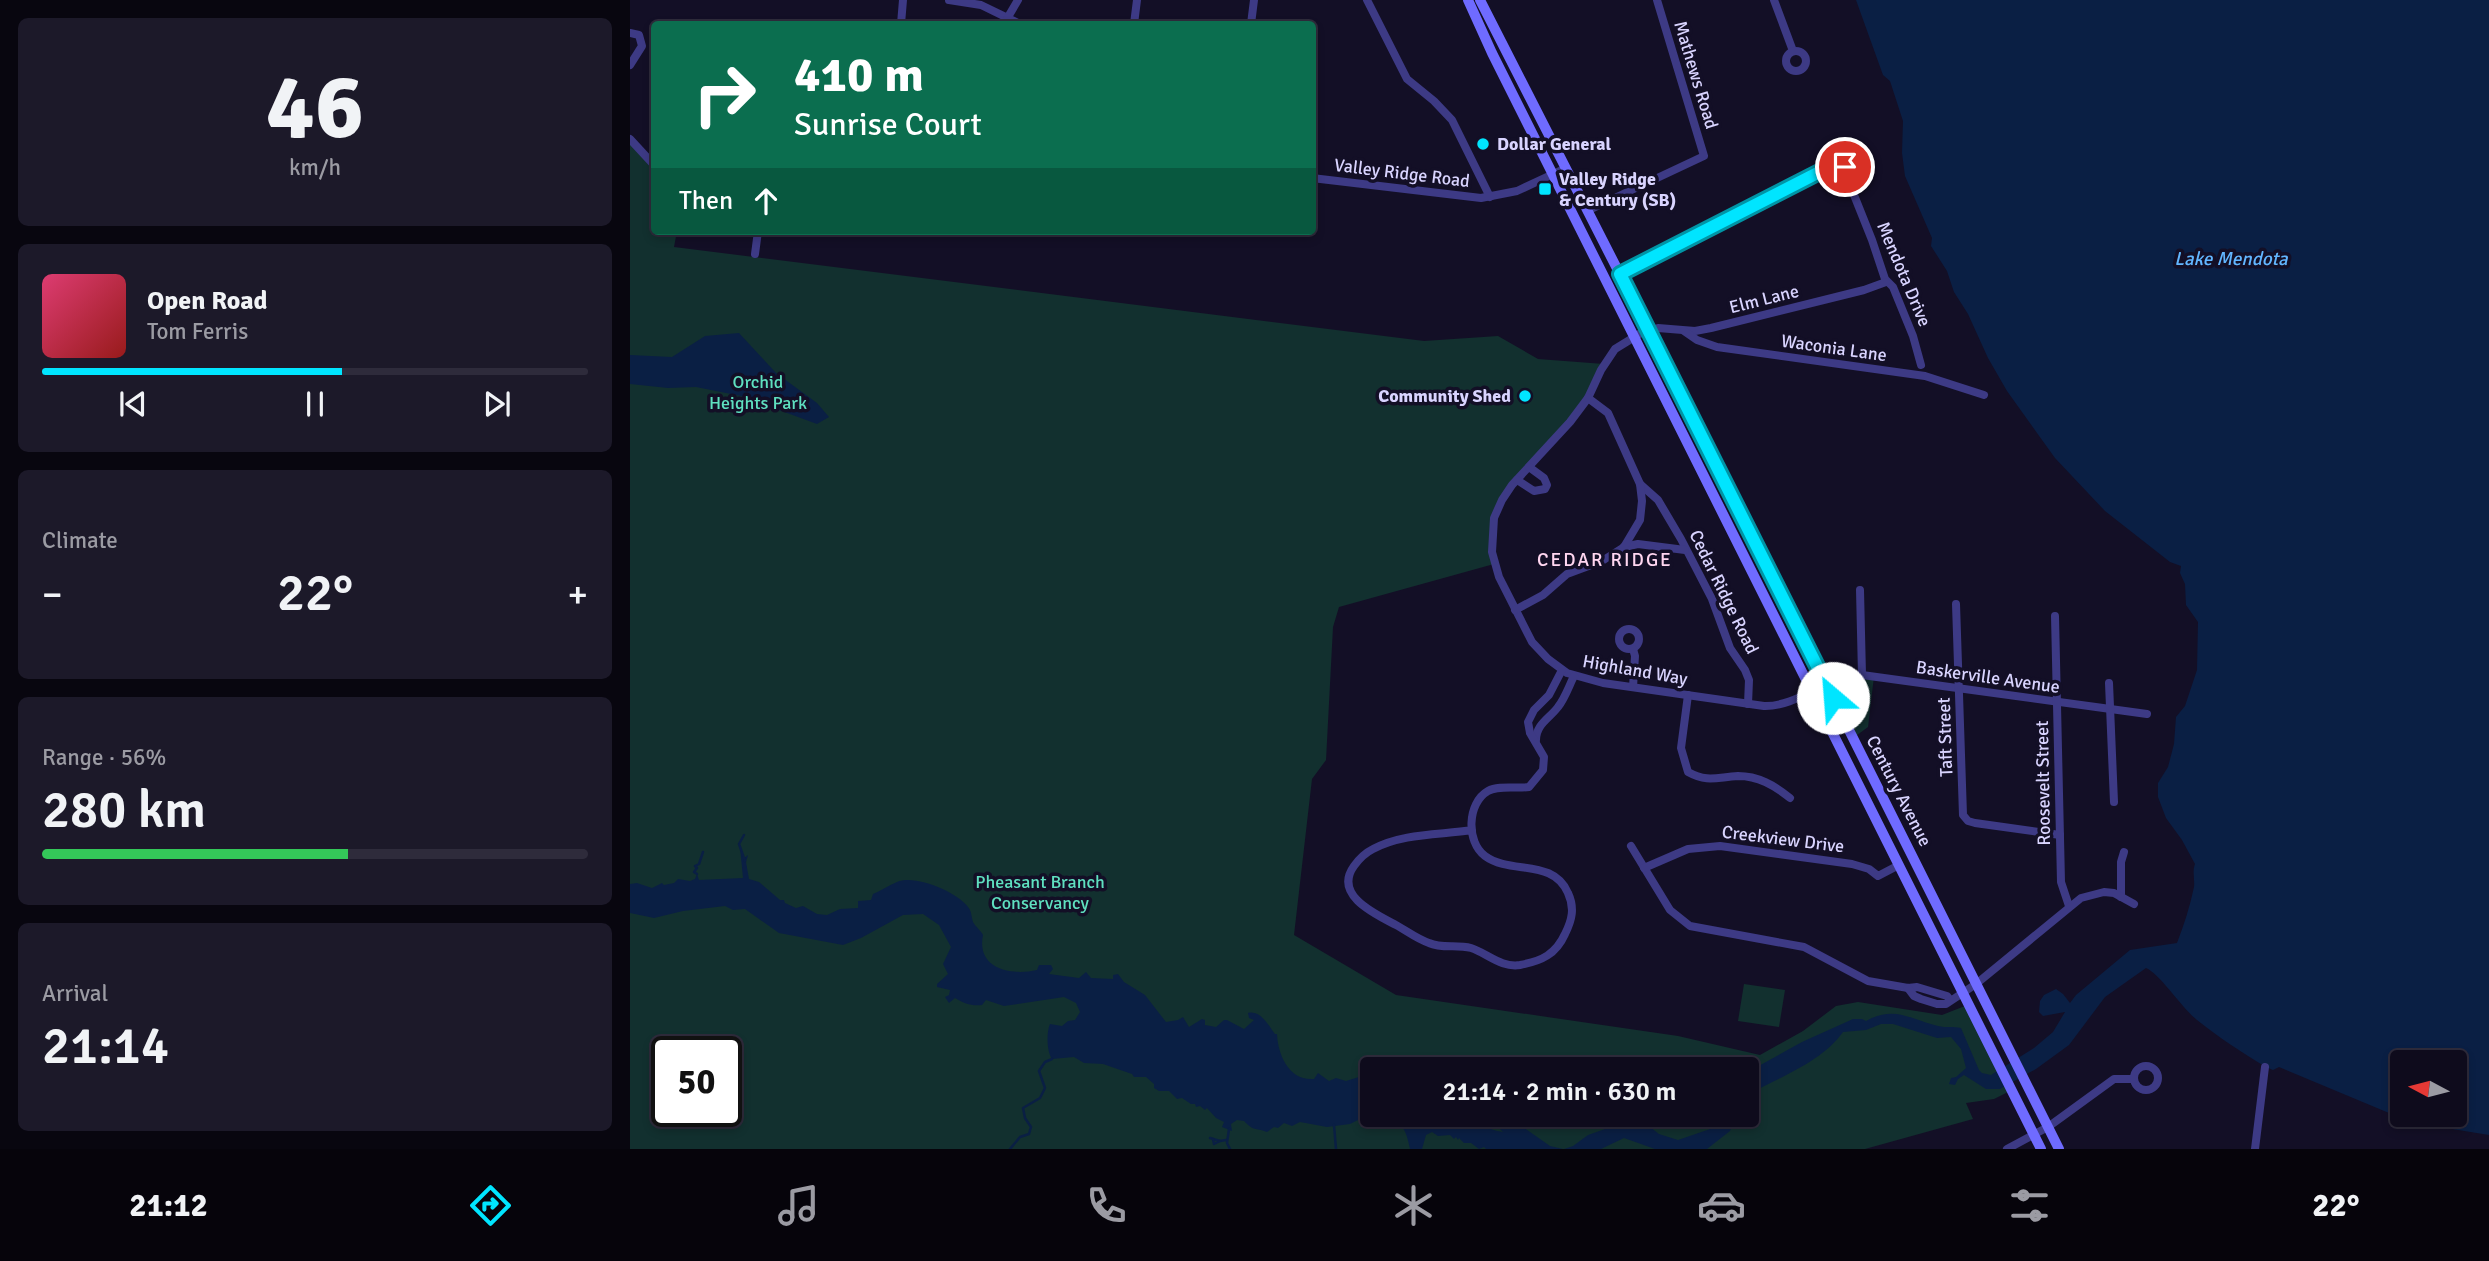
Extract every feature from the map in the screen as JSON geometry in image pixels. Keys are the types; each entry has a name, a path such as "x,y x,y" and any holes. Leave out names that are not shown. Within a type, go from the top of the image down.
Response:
{"main road":[{"name":"Century Avenue","path":"1468,0 2041,1149"},
{"name":"Century Avenue","path":"1480,0 2059,1149"}],"street":[{"path":"901,21 904,0"},
{"path":"949,0 981,5 1015,21"},
{"path":"1008,17 1018,0"},
{"path":"1134,21 1137,0"},
{"path":"1251,21 1254,0"},
{"path":"1367,0 1407,79 1452,120 1490,197"},
{"name":"Mathews Road","path":"1587,211 1704,156 1657,0"},
{"path":"1774,0 1793,51"},
{"path":"630,33 639,35 642,46 630,65"},
{"path":"630,139 651,162"},
{"path":"1620,274 1850,156"},
{"name":"Mendota Drive","path":"1839,164 1845,167 1886,282 1892,288 1907,320 1921,365"},
{"name":"Valley Ridge Road","path":"1316,178 1465,197 1490,197 1517,191 1566,168"},
{"path":"755,254 757,235"},
{"name":"Elm Lane","path":"1648,331 1660,327 1695,331 1711,328 1864,290 1886,282"},
{"name":"Waconia Lane","path":"1681,329 1697,340 1717,347 1916,375 1958,385 1984,395"},
{"name":"Highland Way","path":"1648,331 1624,342 1610,355 1588,398 1498,506 1491,542 1494,564 1515,610 1538,649 1562,670 1574,676 1764,706 1782,705 1826,683"},
{"name":"Cedar Ridge Road","path":"1588,398 1608,413 1640,484 1658,500 1712,599 1730,648 1749,680 1748,704"},
{"path":"1517,480 1534,491 1545,489 1547,485 1544,478 1529,467"},
{"path":"1624,547 1640,520 1640,484"},
{"path":"1515,610 1543,595 1567,574 1602,561 1624,547 1638,544 1685,550"},
{"path":"1860,590 1862,675"},
{"name":"Taft Street","path":"1956,604 1964,818 1971,822 2060,835"},
{"name":"Roosevelt Street","path":"2054,616 2062,886 2069,906"},
{"path":"1633,649 1633,687"},
{"path":"1472,830 1441,832 1385,844 1362,856 1350,872 1350,891 1356,900 1423,941 1436,946 1467,947 1510,966 1551,954 1559,946 1570,925 1573,908 1566,887 1546,871 1487,858 1475,845 1472,830 1475,804 1486,792 1493,789 1530,787 1543,770 1544,757 1528,729 1528,722 1534,710 1549,695 1562,670"},
{"name":"Baskerville Avenue","path":"1826,683 1846,676 1862,675 2147,714"},
{"path":"1536,740 1536,732 1547,716 1558,707 1574,676"},
{"path":"2109,683 2114,802"},
{"path":"1688,695 1681,748 1688,772 1704,779 1737,776 1756,778 1790,798"},
{"name":"Creekview Drive","path":"1644,868 1688,849 1720,845 1849,863 1869,869 1878,876 1899,865"},
{"path":"1631,846 1670,910 1690,926 1804,947 1868,981 1908,988 1914,996 1932,1003 1946,1004 1976,984 2069,906 2091,894 2104,892 2134,904"},
{"path":"2121,897 2121,862 2124,852"},
{"path":"2255,1149 2265,1067"},
{"path":"2007,1149 2048,1127 2114,1079 2134,1079"}],"green space":[{"name":"Pheasant Branch Conservancy","path":"630,139 651,162 651,235 676,235 674,247 1424,341 1498,336 1538,359 1604,364 1588,398 1498,506 1494,564 1339,607 1333,627 1326,760 1312,779 1294,935 1396,995 1678,1036 1760,1055 1803,1031 1836,1006 1858,1002 1942,1015 1970,1004 2012,1090 1994,1099 1966,1103 1973,1119 1865,1149 630,1149"},
{"path":"1874,676 1868,727 1853,738 1826,683"},
{"path":"1744,984 1785,990 1779,1027 1738,1021"}],"water":[{"name":"Lake Mendota","path":"1856,0 2489,0 2489,1135 2440,1127 2468,1127 2468,1050 2390,1050 2390,1113 2279,1067 2273,1070 2266,1067 2197,1020 2158,977 2146,968 2105,997 2069,1045 2036,1069 2000,1089 1986,1089 1964,1075 1955,1085 1949,1084 1951,1078 1966,1068 1961,1049 1951,1037 1937,1038 1893,1024 1881,1024 1866,1030 1843,1032 1812,1061 1759,1089 1759,1066 1802,1042 1853,1019 1866,1021 1885,1014 1902,1015 1941,1027 1961,1028 1979,1070 1991,1075 2034,1048 2053,1032 2065,1012 2043,1016 2039,1012 2040,1001 2044,995 2056,989 2070,1003 2130,950 2177,943 2194,887 2195,864 2166,818 2158,797 2158,783 2168,767 2174,744 2176,717 2185,706 2197,670 2198,622 2186,605 2181,566 2170,562 2105,511 2055,458 2007,391 1954,292 1947,271 1931,246 1932,238 1905,176 1902,153 1903,121 1890,81 1883,75"},
{"path":"739,333 776,373 817,403 829,417 817,424 741,396 696,387 668,388 630,384 630,355 672,357 705,336"},
{"path":"740,847 743,859 748,855 746,862 749,879 759,882 785,903 827,915 840,909 858,908 858,901 871,900 873,894 897,882 914,880 935,886 963,901 983,935 982,947 985,956 990,963 1007,971 1027,972 1037,970 1039,965 1051,965 1053,969 1049,974 1079,978 1086,972 1091,978 1113,979 1113,975 1118,974 1124,982 1145,995 1166,1022 1183,1017 1189,1027 1202,1019 1205,1020 1205,1025 1216,1027 1227,1020 1244,1029 1254,1020 1249,1018 1248,1013 1257,1014 1277,1034 1286,1065 1298,1076 1314,1079 1318,1073 1329,1081 1336,1078 1346,1081 1360,1077 1360,1121 1327,1127 1300,1122 1292,1126 1284,1123 1267,1132 1237,1120 1231,1124 1232,1131 1222,1127 1224,1122 1207,1108 1205,1110 1182,1098 1177,1099 1169,1091 1159,1091 1146,1077 1134,1077 1103,1064 1084,1063 1074,1057 1052,1059 1048,1042 1050,1024 1062,1026 1075,1020 1080,1012 1076,1003 1064,997 1004,1006 986,1000 982,1005 971,1005 955,998 949,1003 945,997 950,990 937,987 937,984 948,974 943,964 951,947 939,925 923,914 903,915 843,945 779,933 745,909 733,910 725,906 654,918 630,913 630,884 637,883 652,888 662,883 674,883 678,879 690,881 695,879 697,874 699,880 743,878"},
{"path":"1485,1127 1503,1132 1498,1127 1523,1127 1550,1146 1563,1149 1479,1149 1459,1138 1454,1139 1450,1135 1438,1136 1432,1132 1426,1135 1422,1149 1410,1149 1403,1128"},
{"path":"1611,1127 1650,1127 1659,1134 1678,1140 1716,1127 1732,1127 1707,1149 1655,1149 1624,1138 1601,1149 1564,1149 1588,1135"}],"waterway":[{"path":"744,835 739,844 745,861"},
{"path":"697,874 694,872 697,868 695,866 699,864 703,852"},
{"path":"1010,1149 1020,1137 1029,1134 1031,1127 1023,1108 1040,1098 1045,1088 1039,1071 1045,1062 1052,1059"},
{"path":"1334,1125 1336,1149"},
{"path":"1229,1129 1227,1143 1230,1149"},
{"path":"1210,1138 1226,1140"},
{"path":"1213,1139 1214,1144 1220,1141"}],"place":[{"name":"Dollar General","path":"1483,144"},
{"name":"Valley Ridge & Century (SB)","path":"1545,189"},
{"name":"Community Shed","path":"1525,396"}],"district":[{"name":"CEDAR RIDGE","path":"1605,559"}],"route":[{"path":"1833,698 1620,274 1835,164 1845,167"}],"park label":[{"name":"Orchid Heights Park","path":"758,392"}]}
